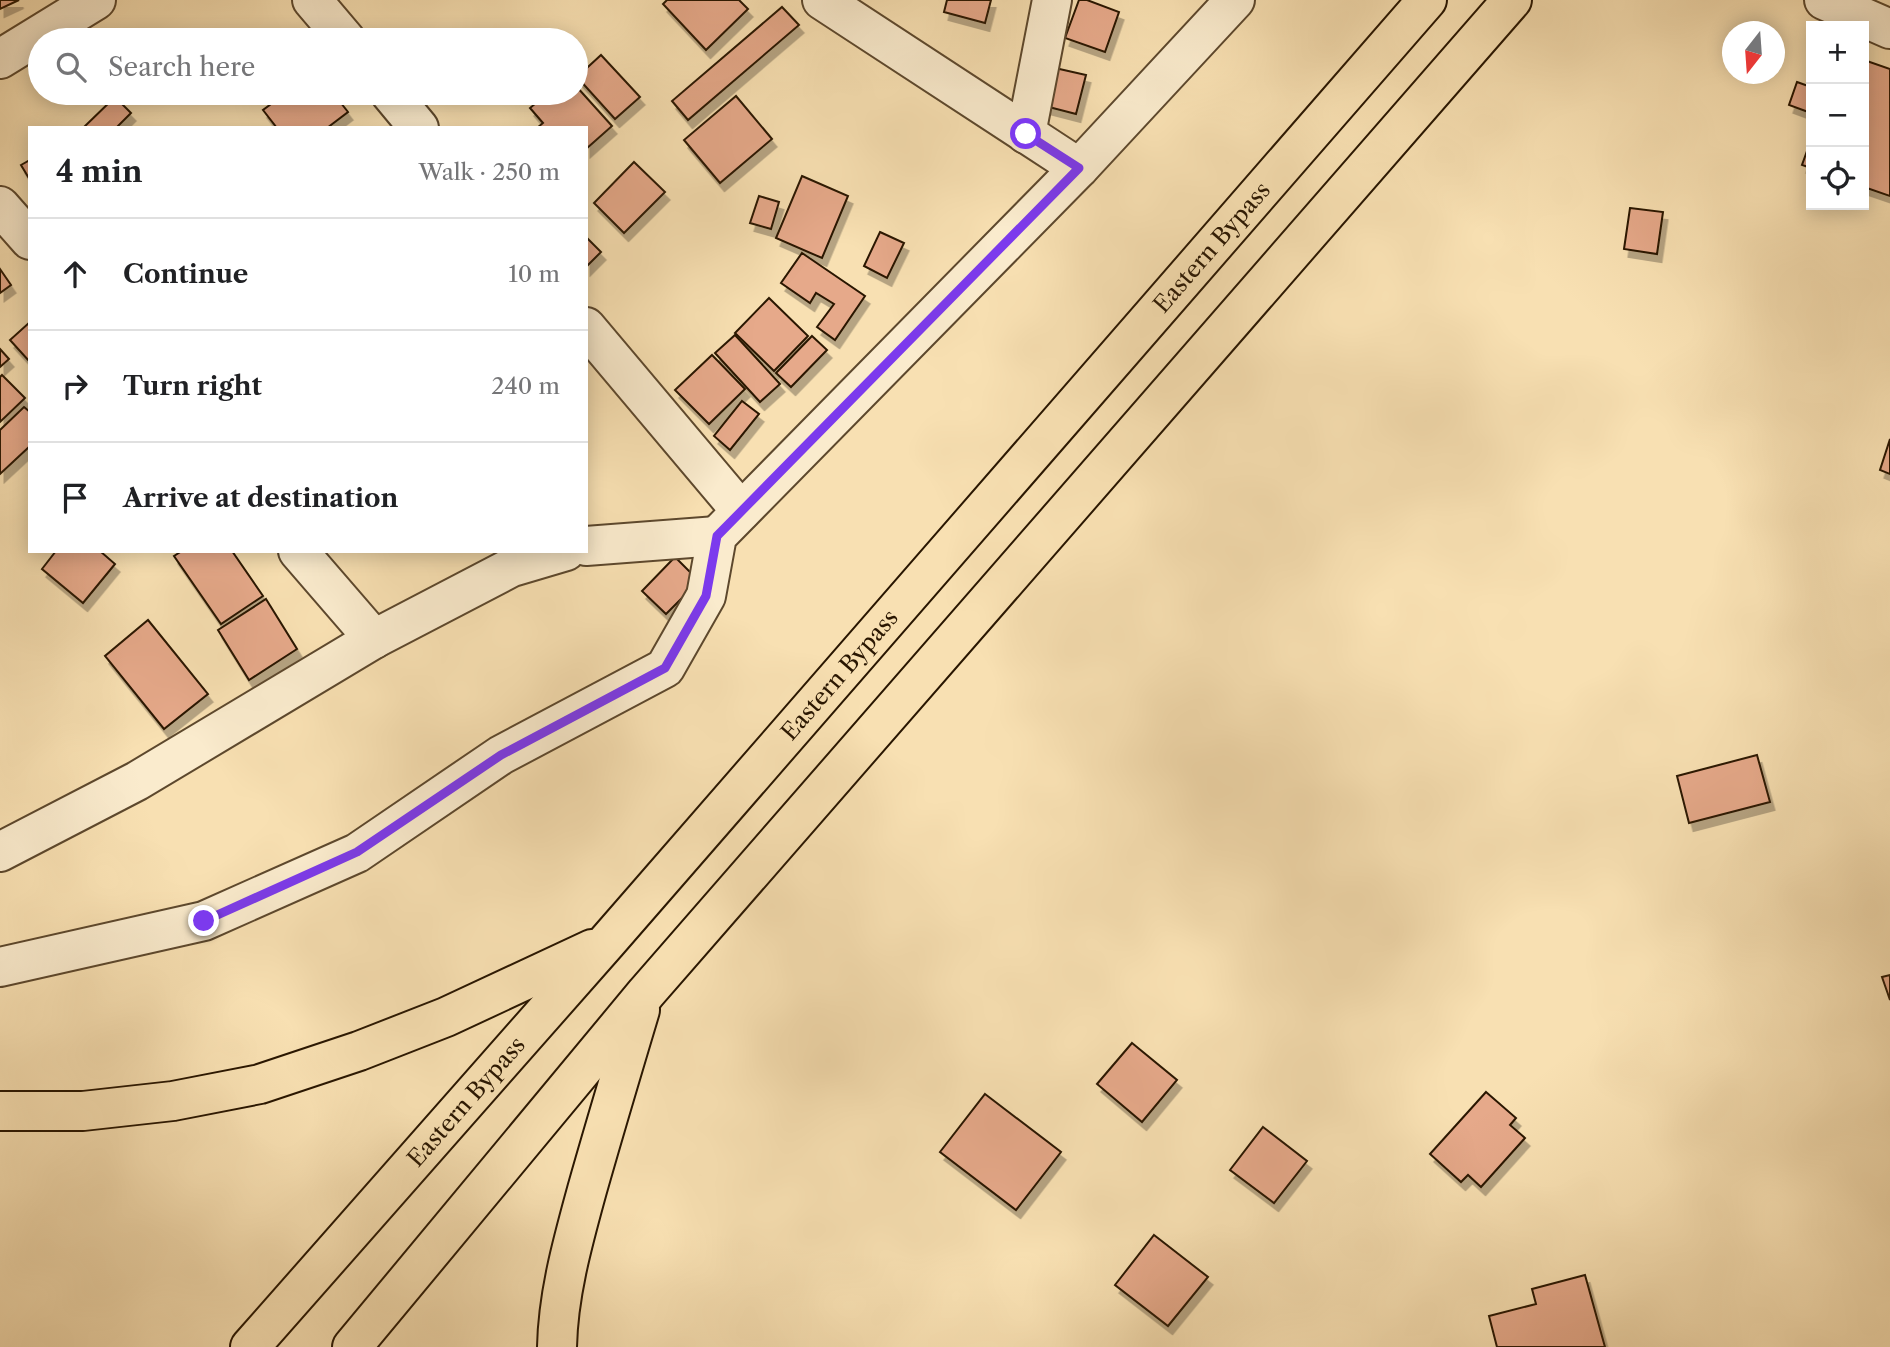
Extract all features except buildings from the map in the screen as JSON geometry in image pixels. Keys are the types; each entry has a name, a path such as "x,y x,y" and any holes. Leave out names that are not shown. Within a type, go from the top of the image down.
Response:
{"highway":[{"name":"Eastern Bypass","path":"250,1347 607,942 1427,0"},
{"path":"352,1347 646,993 1512,0"},
{"path":"0,1111 83,1111 173,1101 260,1084 359,1051 446,1017 607,942"},
{"path":"557,1347 557,1321 572,1244 646,993"}],"street":[{"path":"50,28 96,0"},
{"path":"312,0 336,28"},
{"path":"822,0 1079,168"},
{"path":"1026,134 1052,0"},
{"path":"0,967 204,921 357,852 501,755 665,668 706,596 729,524 1079,168 1235,0"},
{"path":"1824,0 1890,29"},
{"path":"0,59 28,42"},
{"path":"400,105 417,126"},
{"path":"0,206 28,238"},
{"path":"588,330 729,524"},
{"path":"588,546 729,524"},
{"path":"301,553 374,639"},
{"path":"0,852 137,780 374,639 512,567 559,553"}],"route":[{"path":"204,921 357,852 501,755 665,668 706,596 717,536 1079,168 1026,134"}]}
